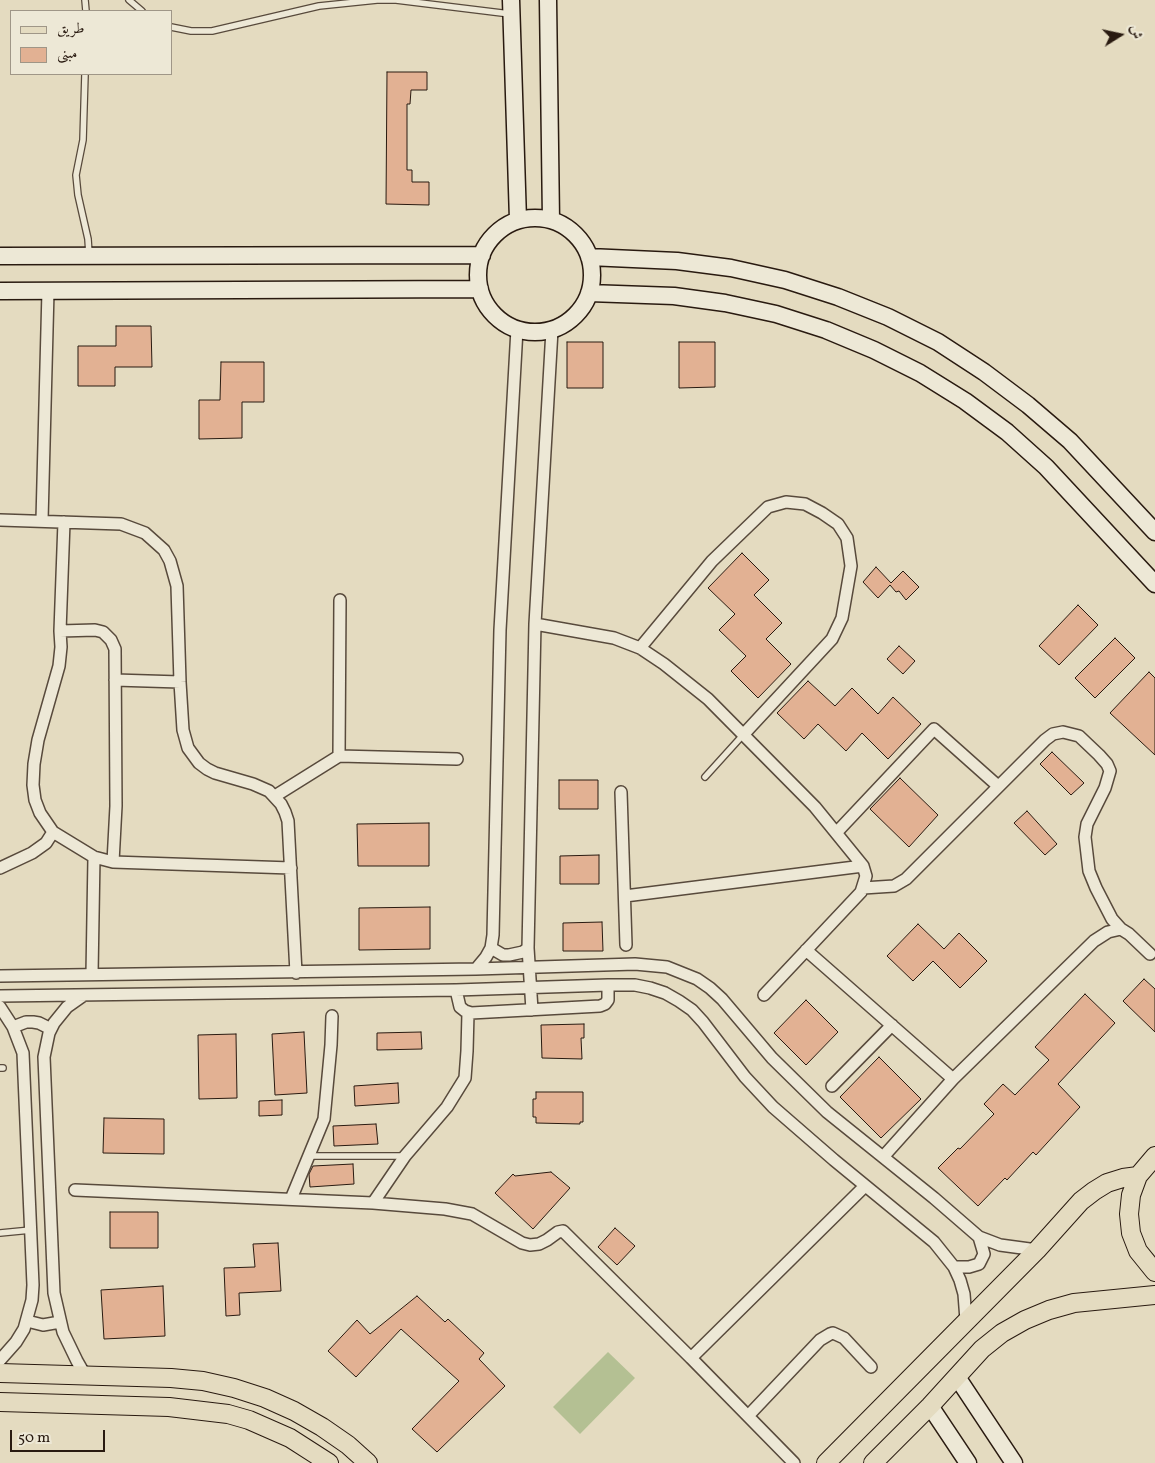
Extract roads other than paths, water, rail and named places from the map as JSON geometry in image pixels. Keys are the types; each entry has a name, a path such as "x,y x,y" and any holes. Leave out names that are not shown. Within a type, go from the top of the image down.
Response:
{"main road":[{"path":"1154,1153 1138,1176 1131,1194 1129,1214 1131,1233 1138,1251 1155,1272"},
{"path":"826,1463 1037,1250 1082,1201 1094,1190 1107,1183 1138,1176"},
{"path":"873,1463 930,1406 982,1349 1002,1333 1025,1320 1049,1310 1074,1303 1155,1295"},
{"path":"0,1373 171,1378 203,1381 234,1388 265,1398 294,1411 348,1445 368,1463"},
{"path":"66,1404 68,1375"},
{"path":"0,1402 169,1407 228,1414 263,1425 290,1438 329,1463"}],"street":[{"path":"548,0 551,220"},
{"path":"512,7 518,220"},
{"path":"535,218 551,220 568,228 581,241 589,257 592,275 590,293 581,309 569,321 552,330 535,332 517,329 501,321 487,307 480,289 478,277 482,254 490,240 503,228 518,220 535,218"},
{"path":"0,256 482,254"},
{"path":"589,257 677,261 731,268 838,297 938,342 1028,404 1070,441 1155,532"},
{"path":"0,291 480,289"},
{"path":"42,520 48,291"},
{"path":"590,293 674,296 725,303 776,314 826,330 905,365 964,401 1006,432 1046,467 1155,584"},
{"path":"476,970 491,948 493,934 500,630 517,329"},
{"path":"532,1010 528,948 535,624 552,330"},
{"path":"640,648 712,560 768,507 786,502 805,504 838,524 846,538 851,566 842,618 832,639 743,735"},
{"path":"0,520 121,524 145,533 164,550 175,573 177,586 180,682 185,739 193,756 207,769 261,786 275,796 288,821 296,973"},
{"path":"64,522 59,666 38,740 34,785 35,800 40,813 53,832 94,857 114,862 291,868"},
{"path":"339,756 340,600"},
{"path":"535,624 614,638 640,648 664,664 708,699 814,807 864,866 866,876 861,892 764,995"},
{"path":"60,631 95,630 102,632 108,637 114,649 116,806 114,862"},
{"path":"115,680 180,682"},
{"path":"836,833 934,729 998,786"},
{"path":"863,888 894,886 906,879 1045,740 1053,734 1063,732 1079,736 1107,764 1110,771 1108,781 1087,824 1085,837 1089,870 1103,904 1112,919 1121,930 1130,934 1150,954"},
{"path":"275,796 339,756 457,759"},
{"path":"621,792 626,945"},
{"path":"0,868 32,853 46,843 53,832"},
{"path":"92,974 94,857"},
{"path":"625,896 864,866"},
{"path":"883,1157 953,1078 1094,941 1108,932 1121,930"},
{"path":"491,948 502,955 509,956 523,952 528,948"},
{"path":"806,950 953,1078"},
{"path":"0,976 476,970 651,964 675,970 697,979 722,999 746,1029 799,1086 827,1112 980,1237 1000,1245 1037,1250"},
{"path":"322,972 323,991"},
{"path":"456,990 460,1007 468,1012 532,1010 602,1005 608,1000 608,985"},
{"path":"0,996 456,990 608,985 635,985 665,993 692,1010 745,1078 803,1134 934,1242 954,1266 964,1294 966,1320"},
{"path":"84,995 60,1014 51,1029 45,1045 44,1056 54,1293 60,1322 69,1347 85,1375"},
{"path":"0,1007 14,1027 23,1053 33,1285 27,1322 16,1342 0,1360"},
{"path":"373,1203 406,1156 448,1107 465,1078 468,1051 468,1012"},
{"path":"291,1199 324,1119 332,1016"},
{"path":"14,1027 26,1022 33,1022 46,1025 51,1029"},
{"path":"832,1086 892,1025"},
{"path":"691,1358 866,1186"},
{"path":"75,1190 291,1199 445,1208 472,1214 522,1243 530,1245 539,1244 558,1232 563,1232 794,1463"},
{"path":"954,1266 969,1267 979,1264 984,1254 980,1237"},
{"path":"27,1322 43,1325 60,1322"},
{"path":"748,1416 820,1340 830,1334 833,1333 844,1338 871,1368"},
{"path":"957,1377 1014,1463"},
{"path":"930,1406 968,1463"}],"lane":[{"path":"129,0 141,10"},
{"path":"329,0 339,3"},
{"path":"172,27 191,31 212,31 339,3 396,0 512,7"},
{"path":"85,75 83,140 76,175 78,195 88,239 89,256"},
{"path":"705,777 743,735"},
{"path":"309,1156 406,1156"},
{"path":"0,1233 30,1230"}]}
